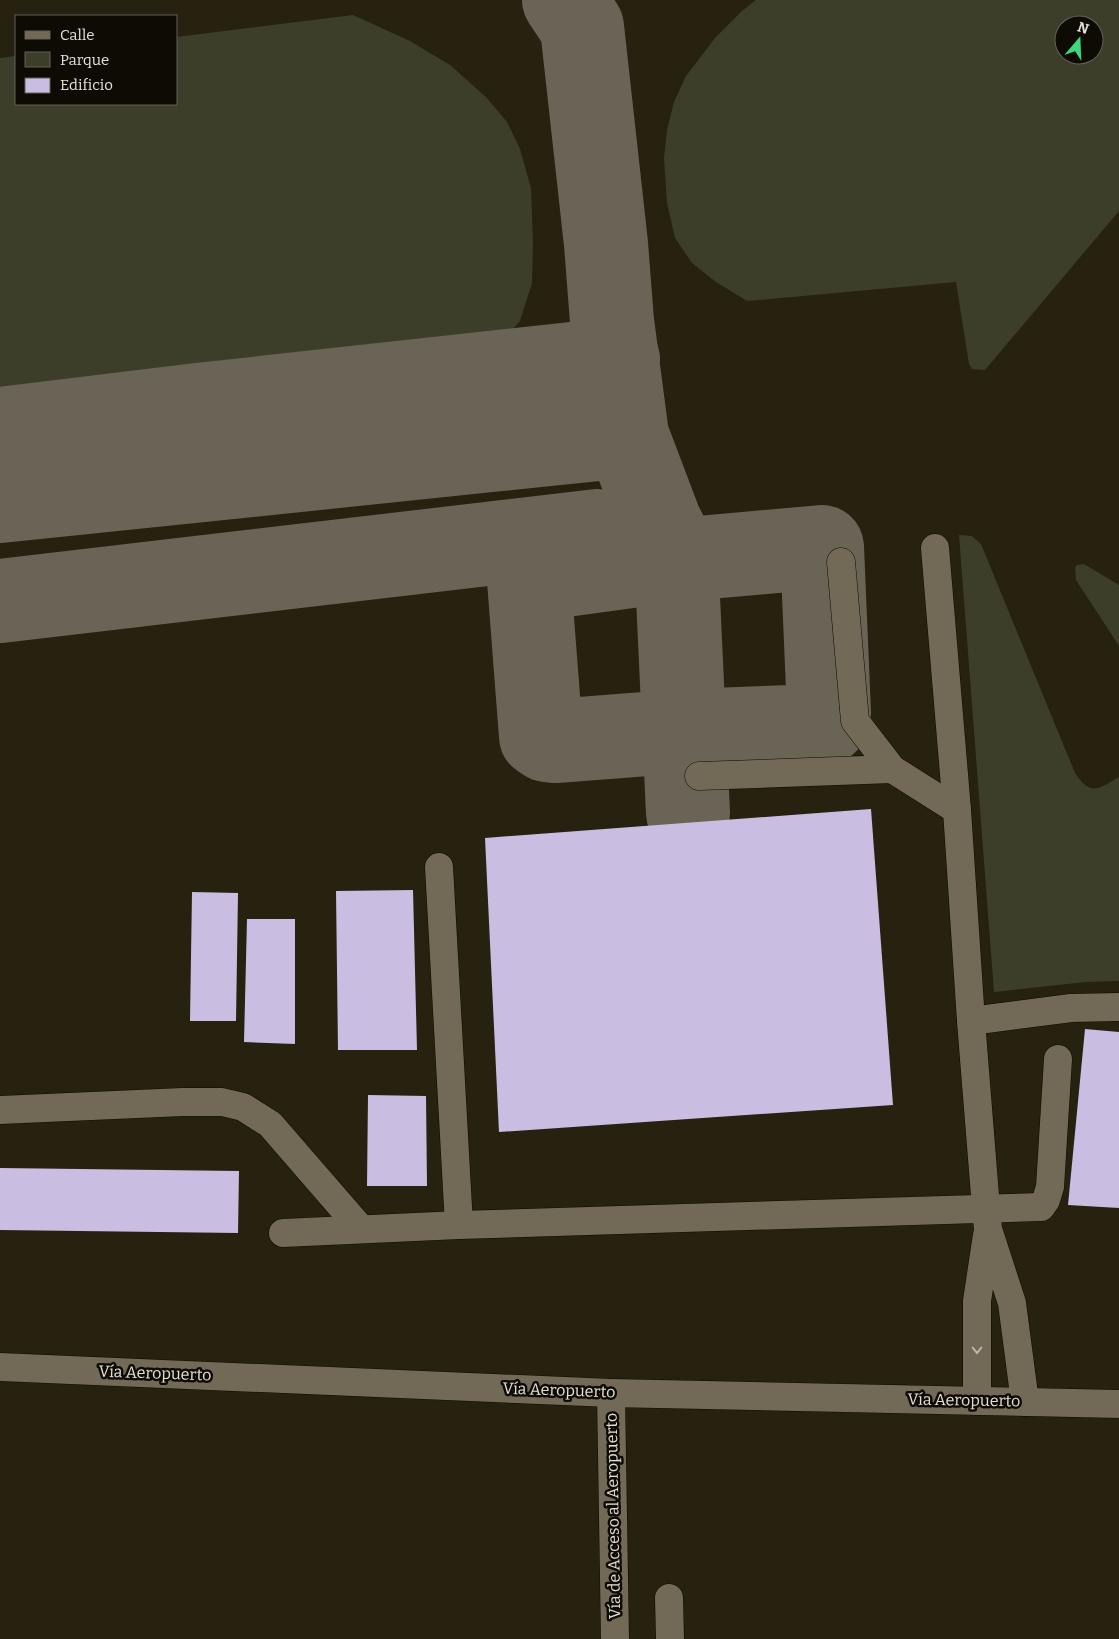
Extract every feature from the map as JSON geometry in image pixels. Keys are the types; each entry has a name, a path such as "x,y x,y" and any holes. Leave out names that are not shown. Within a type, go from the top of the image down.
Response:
{"street":[{"path":"935,548 957,810 970,1021 987,1218 1012,1302 1025,1402"},
{"path":"840,562 855,722 892,769 957,810"},
{"path":"699,776 892,769"},
{"path":"439,867 459,1225"},
{"path":"970,1021 1071,1008 1119,1006"},
{"path":"283,1233 459,1225 987,1218 1041,1207 1046,1200 1050,1187 1058,1059"},
{"path":"0,1110 183,1102 222,1102 243,1107 270,1124 361,1230"},
{"path":"976,1401 977,1301 987,1218"},
{"name":"Vía Aeropuerto","path":"0,1367 611,1393 1119,1404"},
{"name":"Vía de Acceso al Aeropuerto","path":"611,1393 615,1639"},
{"path":"669,1598 670,1639"}],"green space":[{"path":"756,0 1119,0 1119,211 985,370 972,369 969,364 956,282 747,301 716,282 692,263 675,238 667,203 664,158 667,130 674,102 686,76 715,38"},
{"path":"353,15 410,41 450,65 486,97 507,122 520,149 531,188 532,283 520,321 508,335 496,338 0,395 0,58 15,56 15,105 178,105 178,37"},
{"path":"959,535 972,536 981,544 1075,773 1086,785 1095,789 1119,777 1119,981 1086,982 994,992"},
{"path":"1084,564 1119,585 1119,646 1076,580 1075,567"}],"building":[{"path":"871,809 893,1105 499,1132 485,838"},
{"path":"413,890 417,1050 338,1050 336,891"},
{"path":"192,892 238,893 236,1021 190,1021"},
{"path":"247,919 295,919 295,1044 244,1042"},
{"path":"1085,1029 1119,1032 1119,1208 1068,1205"},
{"path":"368,1095 426,1096 427,1186 367,1186"},
{"path":"0,1168 239,1171 238,1233 0,1230"}],"taxiway":[{"path":"564,0 582,27 606,244 612,321 627,436 660,523 676,554 688,813"},
{"path":"0,429 198,405 618,359"},
{"path":"0,501 627,436"},
{"path":"0,601 598,531"},
{"path":"822,547 829,713 826,722 817,726 685,731 555,741 547,740 541,736 529,580 676,560 822,547"}]}
